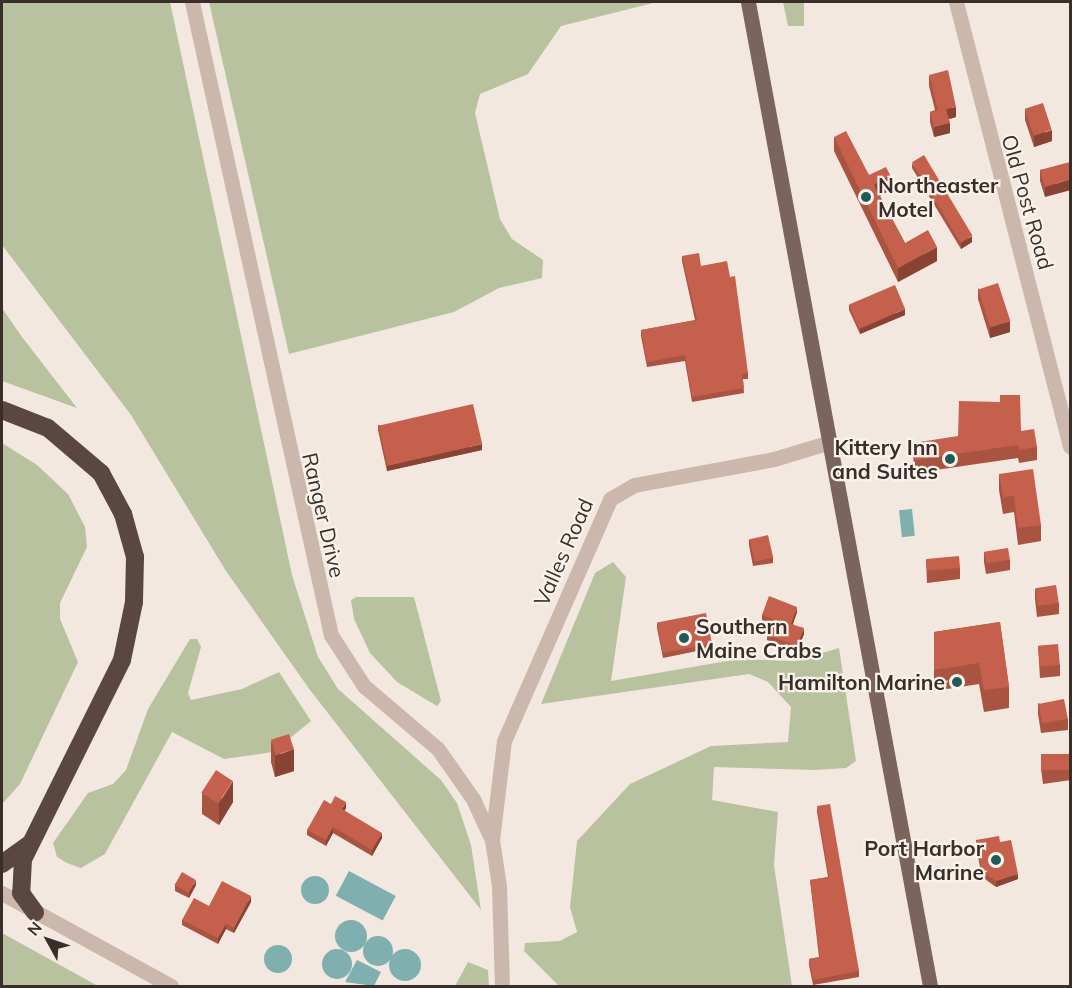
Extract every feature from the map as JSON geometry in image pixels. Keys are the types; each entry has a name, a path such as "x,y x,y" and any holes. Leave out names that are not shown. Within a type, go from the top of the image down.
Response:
{"highway":[{"path":"2,410 48,428 101,473 123,514 135,557 134,602 122,660 96,720 28,845 19,885 34,912"},
{"path":"2,864 28,845"}],"main road":[{"path":"748,2 930,987"}],"street":[{"name":"Ranger Drive","path":"192,2 331,634 364,686 455,769 492,840 502,987"},
{"name":"Old Post Road","path":"956,2 1071,447"},
{"name":"Valles Road","path":"492,840 504,741 610,499 634,485 774,459 830,442"},
{"path":"2,893 171,987"}],"green space":[{"path":"2,2 170,2 292,575 318,657 338,689 441,780 457,803 471,845 481,910 310,690 226,571 131,415 2,245"},
{"path":"209,2 657,2 561,26 528,74 480,94 475,113 500,219 512,239 543,260 542,278 499,288 454,312 289,354"},
{"path":"783,2 804,2 804,26 788,26"},
{"path":"2,308 22,337 77,408 2,381"},
{"path":"2,443 37,465 68,494 85,527 87,547 60,603 60,619 78,662 20,784 2,804"},
{"path":"613,562 626,577 611,681 739,659 795,661 839,648 856,761 846,768 815,770 714,767 712,800 778,812 774,865 792,986 559,986 524,951 525,943 560,941 577,932 570,907 577,841 630,784 711,746 788,742 791,707 768,682 749,674 541,704 595,573"},
{"path":"356,597 414,597 441,701 437,706 397,682 370,653 354,619 351,600"},
{"path":"190,639 197,639 201,647 188,693 191,700 242,689 279,672 311,721 273,752 224,759 172,732 105,854 81,868 67,863 57,857 53,843 88,793 113,784 126,770 148,709"},
{"path":"2,933 98,986 2,986"},
{"path":"468,962 488,970 489,986 455,986"}],"water":[{"path":"912,509 915,536 902,537 899,510"},
{"path":"349,871 396,896 383,921 336,896"},
{"path":"315,876 325,880 329,890 325,900 315,904 305,900 301,890 305,880"},
{"path":"351,920 362,925 367,936 362,947 351,952 340,947 335,936 340,925"},
{"path":"378,936 389,940 393,951 389,962 378,966 367,962 363,951 367,940"},
{"path":"278,945 288,949 292,959 288,969 278,973 268,969 264,959 268,949"},
{"path":"337,949 348,953 352,964 348,975 337,979 326,975 322,964 326,953"},
{"path":"405,949 416,954 421,965 416,976 405,981 394,976 389,965 394,954"},
{"path":"357,960 381,972 374,986 345,982"}],"building":[{"path":"948,70 956,107 946,109 950,123 934,127 930,112 938,110 929,75"},
{"path":"1043,103 1052,130 1034,136 1025,109"},
{"path":"846,131 869,175 886,167 890,175 874,185 905,243 928,230 937,247 898,268 834,137"},
{"path":"924,155 972,236 960,243 912,162"},
{"path":"1070,162 1071,179 1045,187 1040,170"},
{"path":"699,253 701,266 727,261 730,277 735,276 748,373 742,374 744,388 692,397 685,355 647,362 641,330 697,320 682,256"},
{"path":"998,283 1010,321 990,328 978,289"},
{"path":"895,285 905,309 859,328 849,305"},
{"path":"1000,395 1020,395 1021,431 1034,429 1037,447 1019,450 1018,445 915,460 913,443 958,436 959,401 1000,402"},
{"path":"473,404 482,444 388,466 378,426"},
{"path":"1033,469 1041,525 1018,528 1014,496 1003,497 999,474"},
{"path":"768,535 773,557 755,562 749,539"},
{"path":"1008,548 1010,560 986,564 984,552"},
{"path":"959,556 960,568 927,571 926,559"},
{"path":"1056,585 1059,603 1038,606 1035,588"},
{"path":"769,596 797,607 791,624 804,628 797,646 767,635 773,619 762,615"},
{"name":"Southern Maine Crabs","path":"706,613 712,643 663,653 657,623"},
{"path":"1000,622 1009,687 984,690 979,663 934,670 934,632"},
{"path":"1058,644 1060,665 1040,667 1038,646"},
{"path":"1064,699 1068,719 1042,724 1038,704"},
{"path":"289,734 294,749 276,755 271,740"},
{"path":"1041,754 1070,754 1070,770 1041,770"},
{"path":"216,770 233,781 218,804 201,793"},
{"path":"335,796 346,802 342,809 382,833 372,850 333,827 326,840 307,830 324,800 331,804"},
{"path":"830,804 859,971 813,980 809,959 820,957 810,880 829,877 817,806"},
{"name":"Port Harbor Marine","path":"999,836 1000,842 1011,840 1018,874 996,881 982,872 976,840"},
{"path":"182,872 196,880 188,893 174,885"},
{"path":"222,881 251,896 234,928 226,924 218,938 182,920 194,898 209,906"}],"place":[{"name":"Northeaster Motel","path":"866,197"},
{"name":"Kittery Inn and Suites","path":"950,459"},
{"name":"Southern Maine Crabs","path":"684,638"},
{"name":"Hamilton Marine","path":"957,682"},
{"name":"Port Harbor Marine","path":"996,860"}]}
